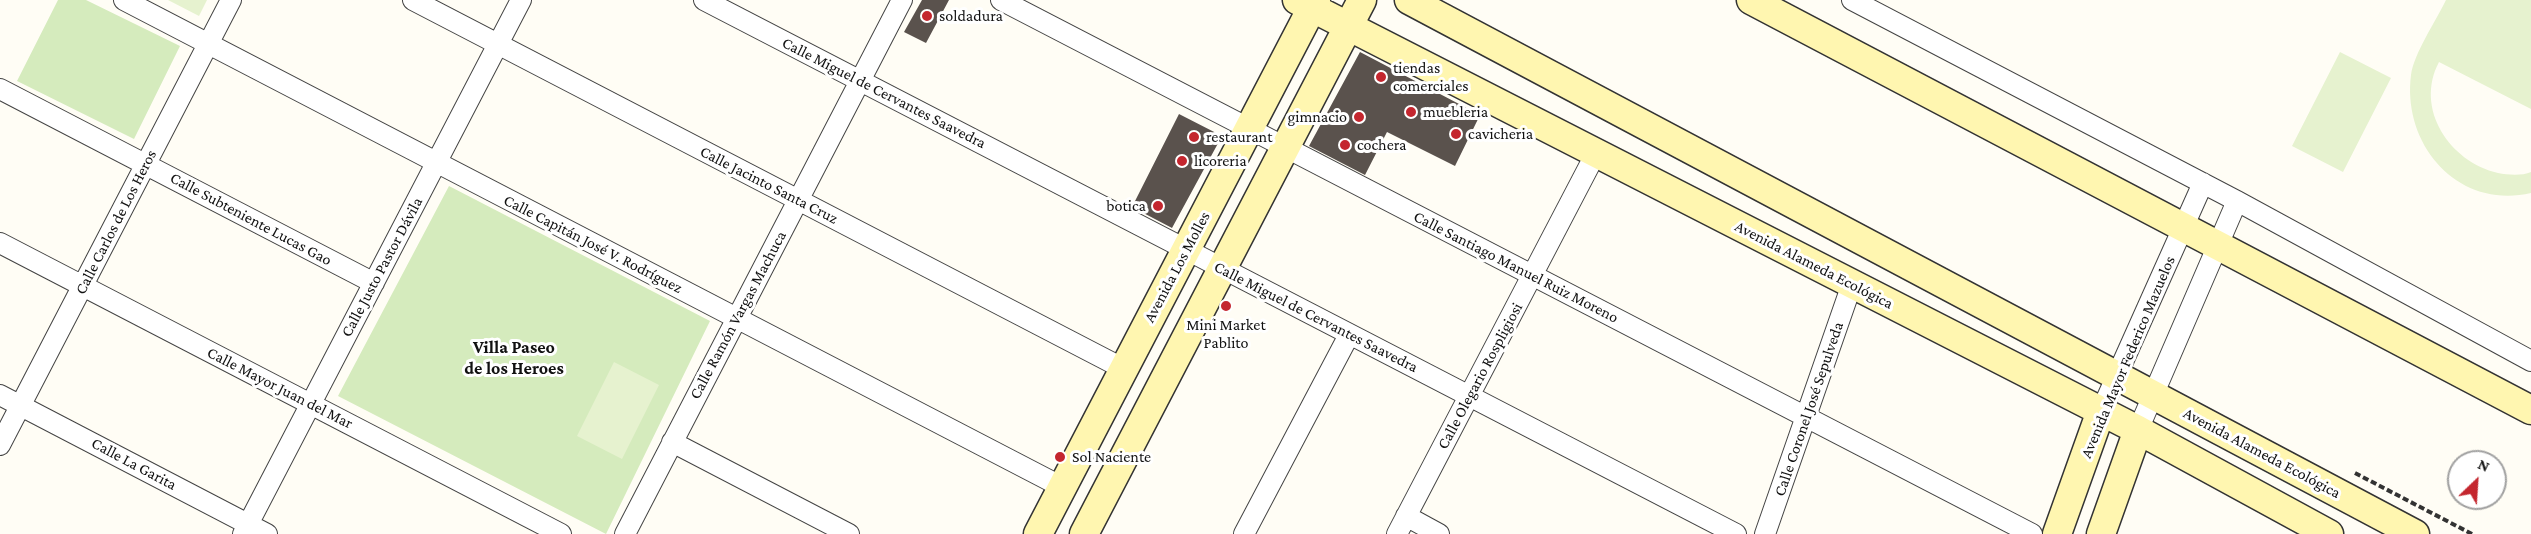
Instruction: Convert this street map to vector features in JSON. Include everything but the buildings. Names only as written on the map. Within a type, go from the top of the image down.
[{"type":"street","name":"Calle Capitán José V. Rodríguez","points":[[124,0],[1062,488]]},
{"type":"street","name":"Calle Carlos de Los Heros","points":[[0,445],[231,0]]},
{"type":"street","name":"Calle Jacinto Santa Cruz","points":[[413,0],[1124,369]]},
{"type":"street","name":"Calle Justo Pastor Dávila","points":[[246,529],[521,0]]},
{"type":"street","name":"Calle Miguel de Cervantes Saavedra","points":[[704,0],[1736,534]]},
{"type":"street","name":"Calle Ramón Vargas Machuca","points":[[624,534],[902,0]]},
{"type":"street","name":"Calle Santiago Manuel Ruiz Moreno","points":[[1001,0],[2032,534]]},
{"type":"street","points":[[1084,534],[1362,0]]},
{"type":"street","name":"Avenida Alameda Ecológica","points":[[1409,0],[2415,534]]},
{"type":"street","points":[[1751,0],[2530,406]]},
{"type":"street","points":[[1852,0],[2237,201],[2531,360]]},
{"type":"street","name":"Avenida Los Molles","points":[[1038,534],[1249,129],[1309,3]]},
{"type":"street","name":"Avenida Alameda Ecológica","points":[[1309,3],[1348,27],[2138,430],[2329,534]]},
{"type":"street","name":"Calle Subteniente Lucas Gao","points":[[0,89],[374,283]]},
{"type":"street","name":"Calle Olegario Rospligiosi","points":[[1401,525],[1596,153]]},
{"type":"street","name":"Avenida Mayor Federico Mazuelos","points":[[2057,534],[2101,411],[2203,183]]},
{"type":"street","points":[[2101,534],[2138,430],[2237,201]]},
{"type":"street","name":"Calle Mayor Juan del Mar","points":[[0,243],[561,534]]},
{"type":"street","name":"Calle Coronel José Sepulveda","points":[[1765,534],[1852,284]]},
{"type":"street","points":[[1244,534],[1349,334]]},
{"type":"street","name":"Calle La Garita","points":[[0,395],[246,529],[267,534]]},
{"type":"street","points":[[672,442],[849,534]]},
{"type":"street","points":[[1401,525],[1440,534]]},
{"type":"green space","points":[[58,0],[86,0],[180,46],[134,139],[17,81]]},
{"type":"green space","points":[[168,0],[207,0],[199,16]]},
{"type":"green space","points":[[2446,0],[2531,0],[2531,109],[2439,62],[2432,80],[2431,98],[2434,115],[2441,131],[2465,158],[2498,173],[2515,175],[2531,172],[2531,193],[2505,196],[2480,192],[2459,182],[2440,167],[2426,148],[2416,125],[2411,101],[2411,75],[2421,47]]},
{"type":"green space","points":[[2340,52],[2391,78],[2343,172],[2292,146]]},
{"type":"green space","points":[[449,186],[710,321],[606,534],[338,396]]},
{"type":"green space","points":[[614,362],[659,385],[622,459],[577,436]]},
{"type":"place","name":"soldadura","points":[[927,16]]},
{"type":"place","name":"tiendas comerciales","points":[[1381,77]]},
{"type":"place","name":"muebleria","points":[[1411,112]]},
{"type":"place","name":"gimnacio","points":[[1359,117]]},
{"type":"place","name":"cavicheria","points":[[1456,134]]},
{"type":"place","name":"restaurant","points":[[1194,137]]},
{"type":"place","name":"cochera","points":[[1345,145]]},
{"type":"place","name":"licoreria","points":[[1182,161]]},
{"type":"place","name":"botica","points":[[1158,206]]},
{"type":"place","name":"Mini Market Pablito","points":[[1226,306]]},
{"type":"place","name":"Sol Naciente","points":[[1060,457]]},
{"type":"district","name":"Villa Paseo de los Heroes","points":[[514,357]]}]
